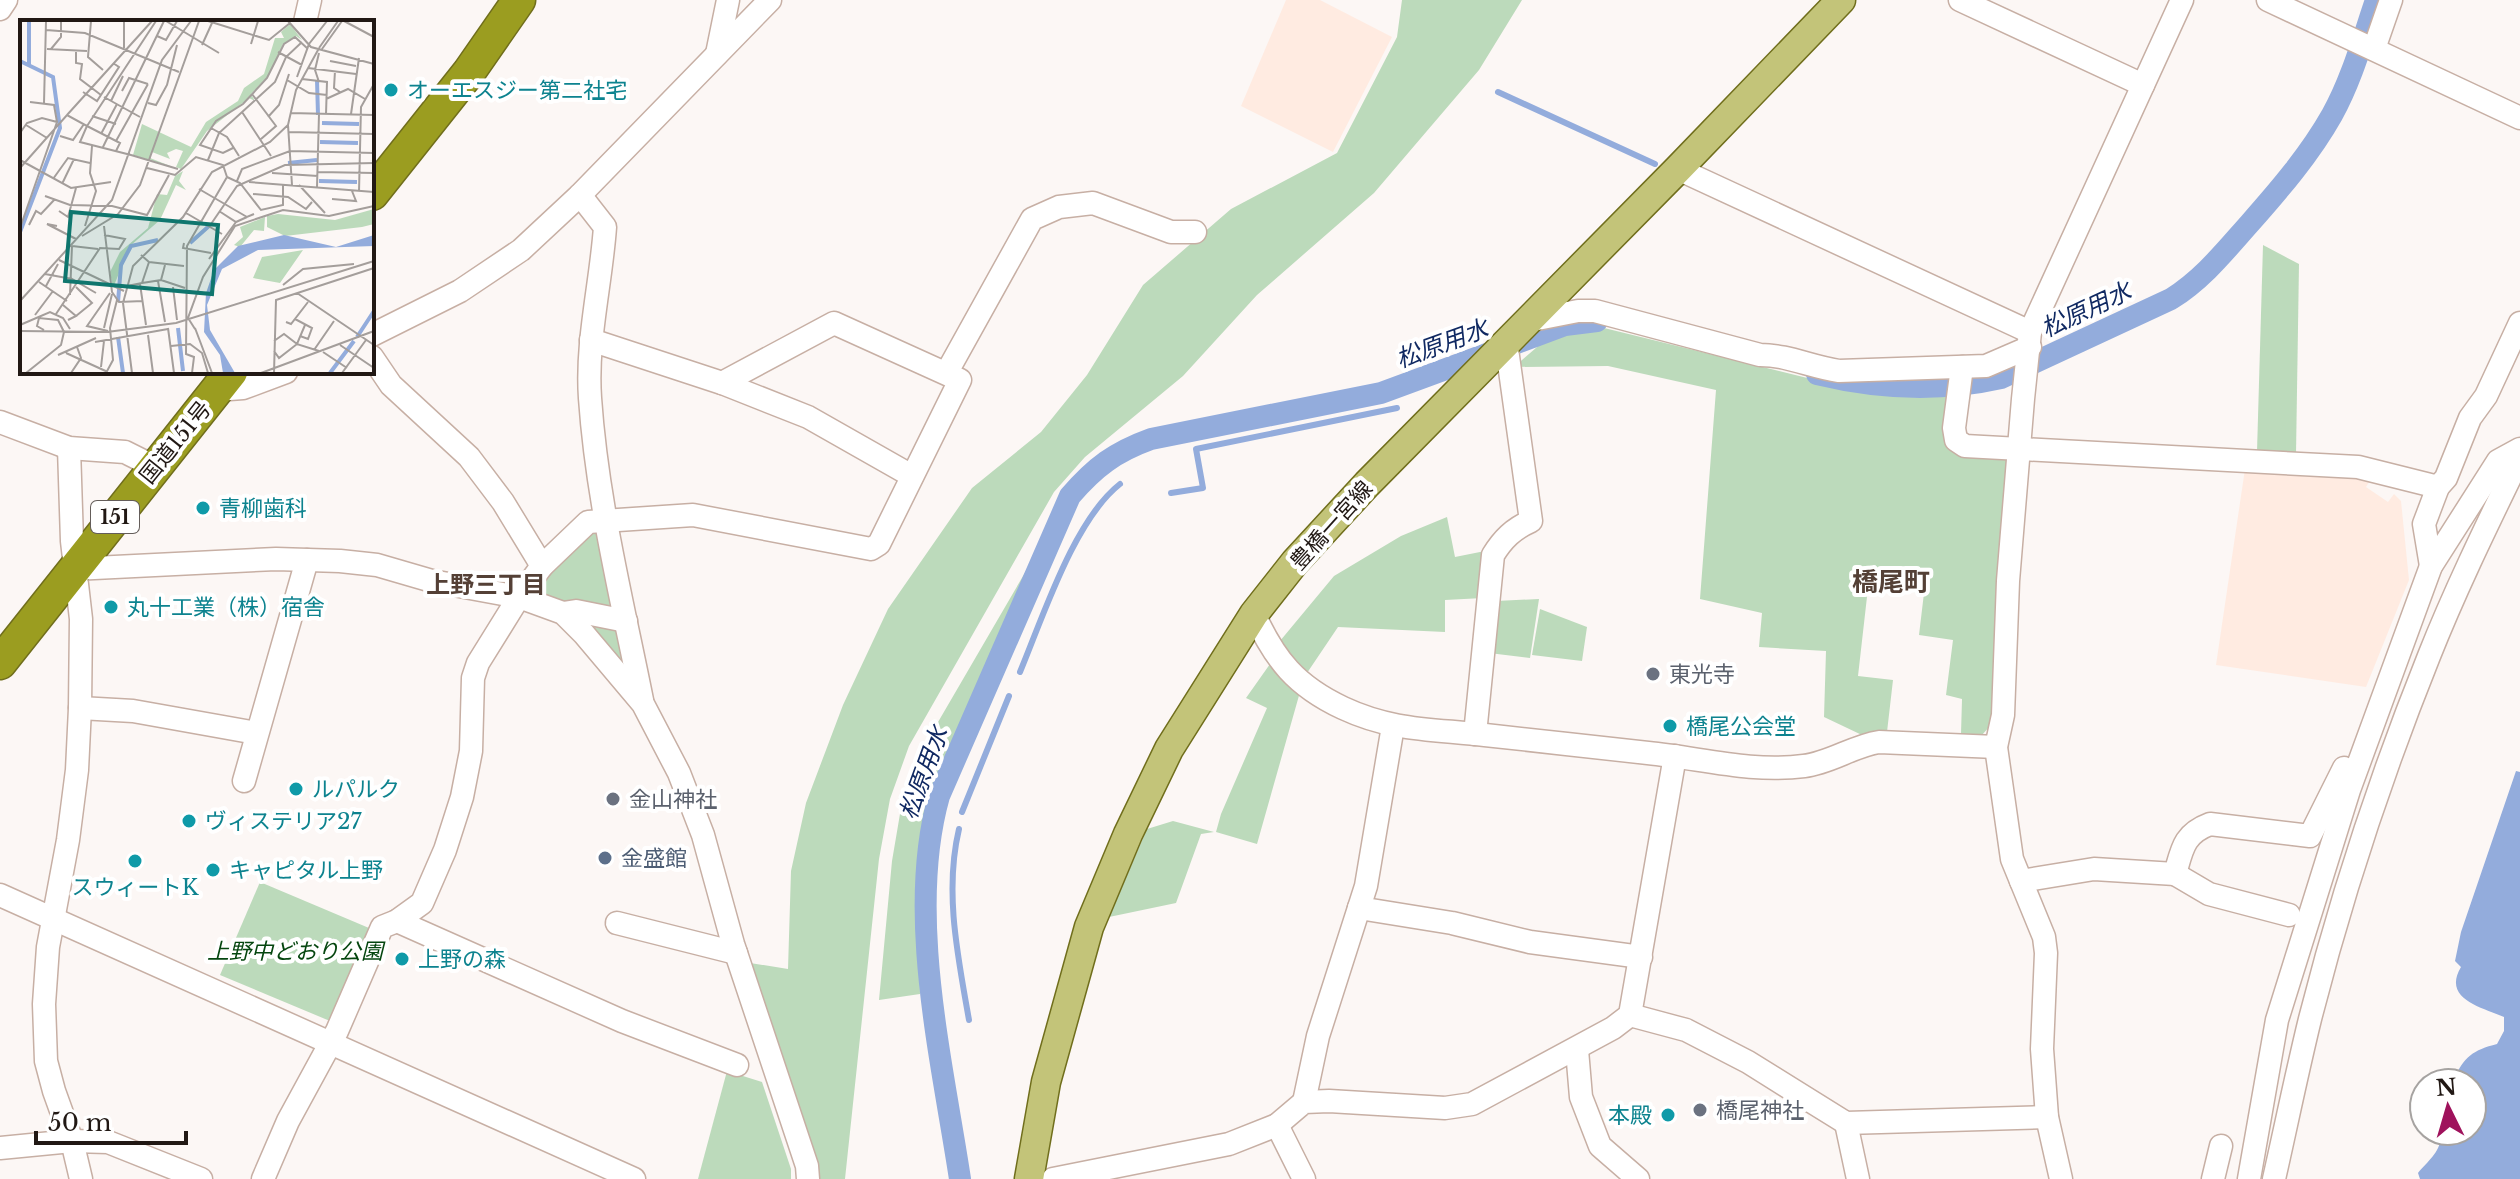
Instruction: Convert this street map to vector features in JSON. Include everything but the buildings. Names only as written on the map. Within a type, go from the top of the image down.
[{"type":"highway","points":[[374,191],[469,72],[519,0]]},
{"type":"highway","name":"国道151号","points":[[0,663],[15,626],[74,569],[223,378]]},
{"type":"main road","name":"豊橋一宮線","points":[[1029,1179],[1046,1082],[1089,927],[1128,834],[1169,749],[1254,614],[1295,562],[1367,484],[1841,0]]},
{"type":"street","points":[[0,9],[6,0]]},
{"type":"street","points":[[305,20],[310,0]]},
{"type":"street","points":[[717,55],[728,0]]},
{"type":"street","points":[[374,334],[460,291],[521,250],[580,195],[770,0]]},
{"type":"street","points":[[1960,0],[2143,85]]},
{"type":"street","points":[[2061,1179],[2047,1117],[2042,1049],[2044,937],[2012,859],[1996,747],[2003,715],[2008,581],[2030,339],[2182,0]]},
{"type":"street","points":[[2268,0],[2520,118]]},
{"type":"street","points":[[2374,49],[2391,0]]},
{"type":"street","points":[[1678,169],[2030,339]]},
{"type":"street","points":[[580,195],[605,227],[591,340],[590,397],[606,520],[643,704]]},
{"type":"street","points":[[947,372],[1032,219],[1059,207],[1093,203],[1171,232],[1195,232]]},
{"type":"street","points":[[1527,321],[1578,311],[1595,311],[1760,355],[1778,355],[1820,369],[1839,371],[1986,366],[2030,339]]},
{"type":"street","points":[[263,1179],[288,1121],[346,1012],[382,927],[397,921],[422,903],[445,850],[462,797],[471,751],[473,678],[478,663],[542,566],[588,522],[693,515],[871,549],[879,544],[960,380],[834,323],[722,383]]},
{"type":"street","points":[[2431,566],[2424,524],[2470,418],[2486,396],[2520,323]]},
{"type":"street","points":[[591,340],[722,383],[808,417],[912,476]]},
{"type":"street","points":[[1475,734],[1493,555],[1517,527],[1531,521],[1506,342]]},
{"type":"street","points":[[374,360],[391,385],[469,457],[503,502],[542,566]]},
{"type":"street","points":[[1962,367],[1954,428],[1956,440],[1965,446],[2358,467],[2438,487]]},
{"type":"street","points":[[223,378],[243,388],[281,374]]},
{"type":"street","points":[[0,422],[69,448],[125,452],[155,467]]},
{"type":"street","points":[[69,448],[74,569],[81,619],[80,708],[77,770],[48,947],[44,1004],[46,1061],[81,1179]]},
{"type":"street","points":[[2249,1179],[2277,1020],[2322,872],[2431,566],[2498,461],[2520,449]]},
{"type":"street","points":[[2274,1179],[2311,1019],[2378,797],[2429,657],[2467,566],[2520,457]]},
{"type":"street","points":[[74,569],[276,559],[377,565],[432,581],[519,597],[563,613],[643,704],[679,773],[698,823],[736,953],[807,1166],[808,1179]]},
{"type":"street","points":[[244,781],[307,560]]},
{"type":"street","points":[[563,613],[576,611],[626,621]]},
{"type":"street","points":[[1254,614],[1267,643],[1287,670],[1304,685],[1341,707],[1393,726],[1675,756],[1756,769],[1808,766],[1864,744],[1879,742],[1996,747]]},
{"type":"street","points":[[80,708],[133,711],[256,733]]},
{"type":"street","points":[[2175,874],[2188,838],[2196,829],[2210,824],[2310,836],[2350,756],[2373,724]]},
{"type":"street","points":[[1053,1179],[1229,1144],[1277,1125],[1304,1102],[1318,1036],[1366,886],[1393,726]]},
{"type":"street","points":[[1304,1102],[1445,1108],[1472,1104],[1577,1050],[1630,1015],[1675,756]]},
{"type":"street","points":[[2021,881],[2094,869],[2175,874],[2209,894],[2289,915]]},
{"type":"street","points":[[0,895],[634,1179]]},
{"type":"street","points":[[1359,908],[1452,923],[1530,942],[1641,957]]},
{"type":"street","points":[[397,921],[622,1021],[737,1065]]},
{"type":"street","points":[[617,923],[736,953]]},
{"type":"street","points":[[1630,1015],[1686,1030],[1748,1062],[1846,1123],[2047,1117]]},
{"type":"street","points":[[1577,1050],[1581,1097],[1600,1146],[1638,1179]]},
{"type":"street","points":[[1846,1123],[1858,1179]]},
{"type":"street","points":[[1277,1125],[1304,1179]]},
{"type":"street","points":[[0,1148],[100,1141],[122,1146],[201,1179]]},
{"type":"street","points":[[2213,1179],[2221,1146]]},
{"type":"shaded area","points":[[1286,0],[1320,0],[1392,37],[1333,152],[1241,106]]},
{"type":"shaded area","points":[[2245,469],[2371,479],[2366,487],[2388,502],[2394,494],[2401,501],[2409,580],[2366,687],[2216,665]]},
{"type":"green space","points":[[1402,0],[1522,0],[1479,70],[1374,193],[1257,295],[1183,376],[1085,457],[1054,492],[909,746],[890,799],[879,859],[845,1179],[818,1179],[744,962],[788,969],[791,871],[806,803],[843,705],[888,609],[972,488],[1041,432],[1087,375],[1143,285],[1231,209],[1337,153],[1397,37]]},
{"type":"green space","points":[[2263,245],[2299,264],[2296,454],[2257,452]]},
{"type":"green space","points":[[1581,326],[1596,326],[1860,391],[1927,395],[1956,391],[1951,427],[2009,454],[1991,725],[1981,736],[1961,734],[1962,699],[1946,695],[1953,640],[1919,635],[1924,593],[1868,588],[1858,676],[1893,680],[1887,732],[1864,736],[1824,717],[1826,651],[1759,647],[1762,613],[1700,599],[1716,390],[1608,366],[1514,367],[1551,335]]},
{"type":"green space","points":[[1447,517],[1455,557],[1490,550],[1483,598],[1445,600],[1445,632],[1338,627],[1307,673],[1293,663],[1280,641],[1334,576],[1401,536]]},
{"type":"green space","points":[[588,532],[599,532],[626,668],[535,597],[535,587]]},
{"type":"green space","points":[[1044,540],[931,796],[917,866],[920,994],[879,1000],[892,861],[901,808],[920,753]]},
{"type":"green space","points":[[1539,599],[1530,658],[1489,653],[1496,601]]},
{"type":"green space","points":[[1540,609],[1587,627],[1582,661],[1532,655]]},
{"type":"green space","points":[[1270,664],[1288,685],[1300,692],[1257,844],[1216,832],[1267,708],[1246,698]]},
{"type":"green space","points":[[1173,821],[1214,832],[1201,834],[1176,903],[1109,917],[1147,829]]},
{"type":"green space","name":"上野中どおり公園","points":[[260,882],[369,928],[330,1021],[220,975]]},
{"type":"green space","points":[[727,1071],[762,1082],[791,1169],[791,1179],[698,1179]]},
{"type":"water","points":[[2516,771],[2520,772],[2520,1179],[2420,1179],[2418,1173],[2438,1147],[2488,1147],[2488,1067],[2461,1067],[2470,1056],[2497,1044],[2504,1031],[2504,1017],[2467,1000],[2456,987],[2461,967],[2455,961],[2461,932]]},
{"type":"waterway","name":"松原用水","points":[[1817,374],[1863,383],[1909,387],[1955,385],[2001,378],[2171,299],[2193,283],[2222,254],[2314,144],[2345,87],[2376,0]]},
{"type":"waterway","points":[[1498,92],[1655,164]]},
{"type":"waterway","name":"松原用水","points":[[960,1179],[930,987],[926,937],[930,841],[939,796],[1070,496],[1106,462],[1151,439],[1381,393],[1565,325],[1597,321]]},
{"type":"waterway","points":[[1171,493],[1203,488],[1196,449],[1397,408]]},
{"type":"waterway","points":[[1020,672],[1074,545],[1103,500],[1120,484]]},
{"type":"waterway","points":[[962,812],[1009,696]]},
{"type":"waterway","points":[[959,829],[953,877],[954,924],[969,1020]]},
{"type":"place","name":"オーエスジー第二社宅","points":[[391,90]]},
{"type":"place","name":"青柳歯科","points":[[203,508]]},
{"type":"place","name":"丸十工業（株）宿舎","points":[[111,607]]},
{"type":"place","name":"東光寺","points":[[1653,674]]},
{"type":"place","name":"橋尾公会堂","points":[[1670,726]]},
{"type":"place","name":"ルパルク","points":[[296,789]]},
{"type":"place","name":"金山神社","points":[[613,799]]},
{"type":"place","name":"ヴィステリア27","points":[[189,821]]},
{"type":"place","name":"金盛館","points":[[605,858]]},
{"type":"place","name":"スウィートK","points":[[135,861]]},
{"type":"place","name":"キャピタル上野","points":[[213,870]]},
{"type":"place","name":"上野の森","points":[[402,959]]},
{"type":"place","name":"橋尾神社","points":[[1700,1110]]},
{"type":"place","name":"本殿","points":[[1668,1115]]},
{"type":"district","name":"橋尾町","points":[[1891,582]]},
{"type":"district","name":"上野三丁目","points":[[486,585]]}]
